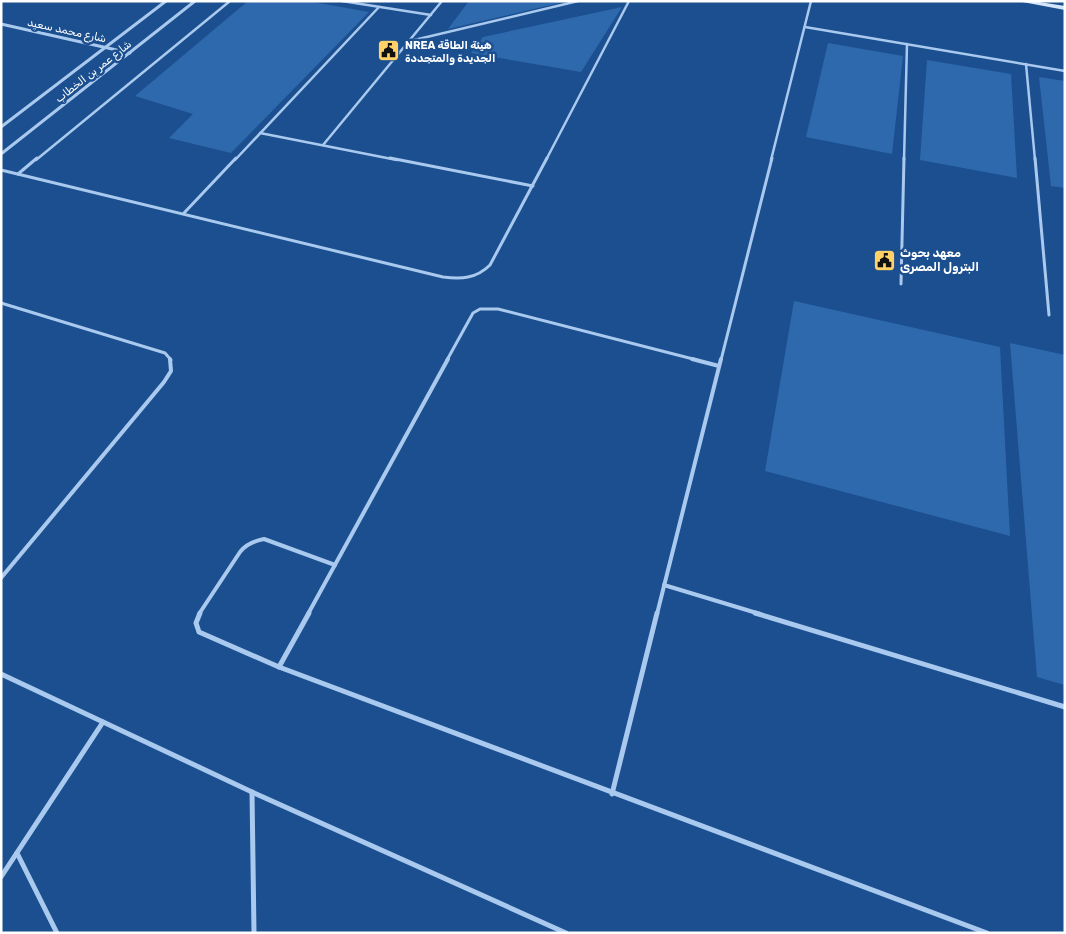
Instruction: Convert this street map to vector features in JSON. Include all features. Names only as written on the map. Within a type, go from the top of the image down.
[{"type":"main road","points":[[1020,1],[1065,8]]},
{"type":"street","name":"شارع عمر بن الخطاب","points":[[1,127],[166,1]]},
{"type":"street","name":"شارع عمر بن الخطاب","points":[[1,154],[195,1]]},
{"type":"street","name":"شارع محمد سعيد","points":[[1,24],[130,52]]},
{"type":"lane","points":[[18,174],[230,1]]},
{"type":"lane","points":[[342,1],[430,16]]},
{"type":"lane","points":[[323,145],[442,1]]},
{"type":"lane","points":[[410,41],[578,1]]},
{"type":"lane","points":[[1,170],[459,279],[475,276],[488,269],[629,1]]},
{"type":"lane","points":[[612,794],[811,1]]},
{"type":"lane","points":[[184,214],[380,7]]},
{"type":"lane","points":[[804,27],[1065,71]]},
{"type":"lane","points":[[901,284],[907,44]]},
{"type":"lane","points":[[1026,64],[1050,315]]},
{"type":"lane","points":[[260,132],[533,186]]},
{"type":"lane","points":[[1,578],[164,382],[173,366],[170,358],[164,352],[2,304]]},
{"type":"lane","points":[[279,667],[472,313],[480,309],[498,309],[719,366]]},
{"type":"lane","points":[[335,565],[264,539],[253,541],[243,547],[199,614],[196,620],[196,627],[199,632],[279,667],[612,794],[987,933]]},
{"type":"lane","points":[[664,585],[1065,707]]},
{"type":"lane","points":[[1,674],[252,792],[566,933]]},
{"type":"lane","points":[[1,876],[103,722]]},
{"type":"lane","points":[[252,792],[254,933]]},
{"type":"lane","points":[[17,852],[56,933]]},
{"type":"shaded area","points":[[248,1],[308,1],[369,12],[231,153],[169,138],[193,114],[135,96]]},
{"type":"shaded area","points":[[469,1],[568,1],[448,29]]},
{"type":"shaded area","points":[[622,7],[581,72],[471,53],[483,37]]},
{"type":"shaded area","points":[[828,43],[903,56],[892,154],[806,137]]},
{"type":"shaded area","points":[[927,60],[1011,74],[1017,178],[920,160]]},
{"type":"shaded area","points":[[1039,77],[1065,81],[1065,188],[1051,186]]},
{"type":"shaded area","points":[[794,301],[1000,347],[1010,536],[765,471]]},
{"type":"shaded area","points":[[1010,343],[1065,355],[1065,685],[1037,677]]},
{"type":"place","name":"NREA هيئة الطاقة الجديدة والمتجددة","points":[[389,51]]},
{"type":"place","name":"معهد بحوث البترول المصرى","points":[[884,260]]}]
